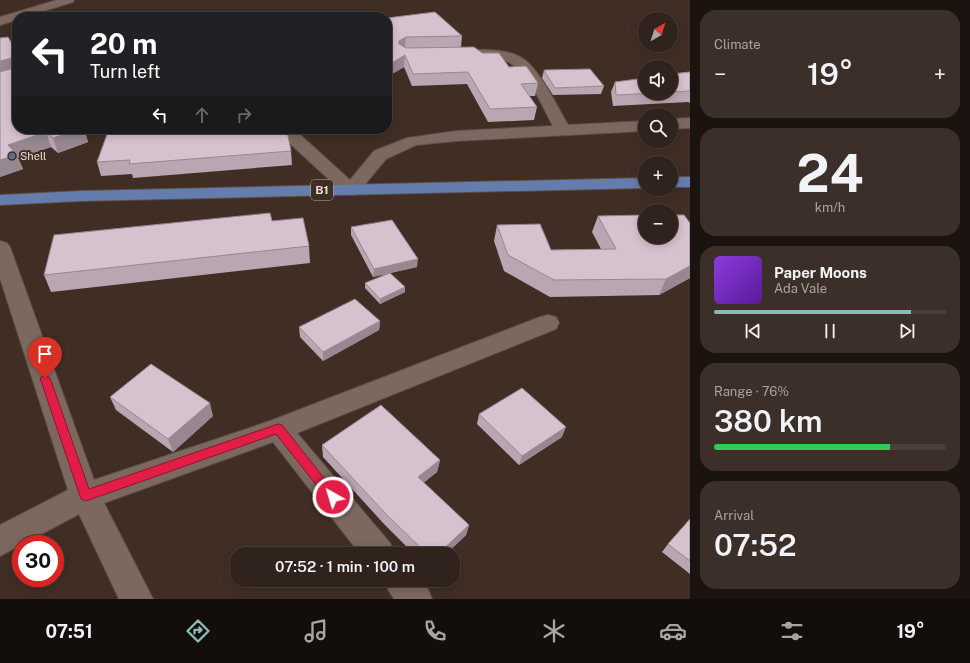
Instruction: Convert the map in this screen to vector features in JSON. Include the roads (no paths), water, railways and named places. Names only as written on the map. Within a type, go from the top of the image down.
[{"type":"main road","points":[[678,182],[690,182]]},
{"type":"main road","name":"B1","points":[[0,200],[638,183]]},
{"type":"street","points":[[30,12],[69,0]]},
{"type":"street","points":[[0,21],[12,17]]},
{"type":"street","points":[[458,54],[499,56],[519,63],[528,72],[564,130]]},
{"type":"street","points":[[678,124],[690,123]]},
{"type":"street","points":[[290,134],[351,190],[380,155],[413,141],[456,136],[638,126]]},
{"type":"street","points":[[0,247],[86,496],[136,599]]},
{"type":"street","points":[[0,540],[86,496],[278,428],[548,323]]},
{"type":"street","points":[[278,428],[373,547]]},
{"type":"street","points":[[406,587],[415,599]]},
{"type":"place","name":"Shell","points":[[12,156]]}]
